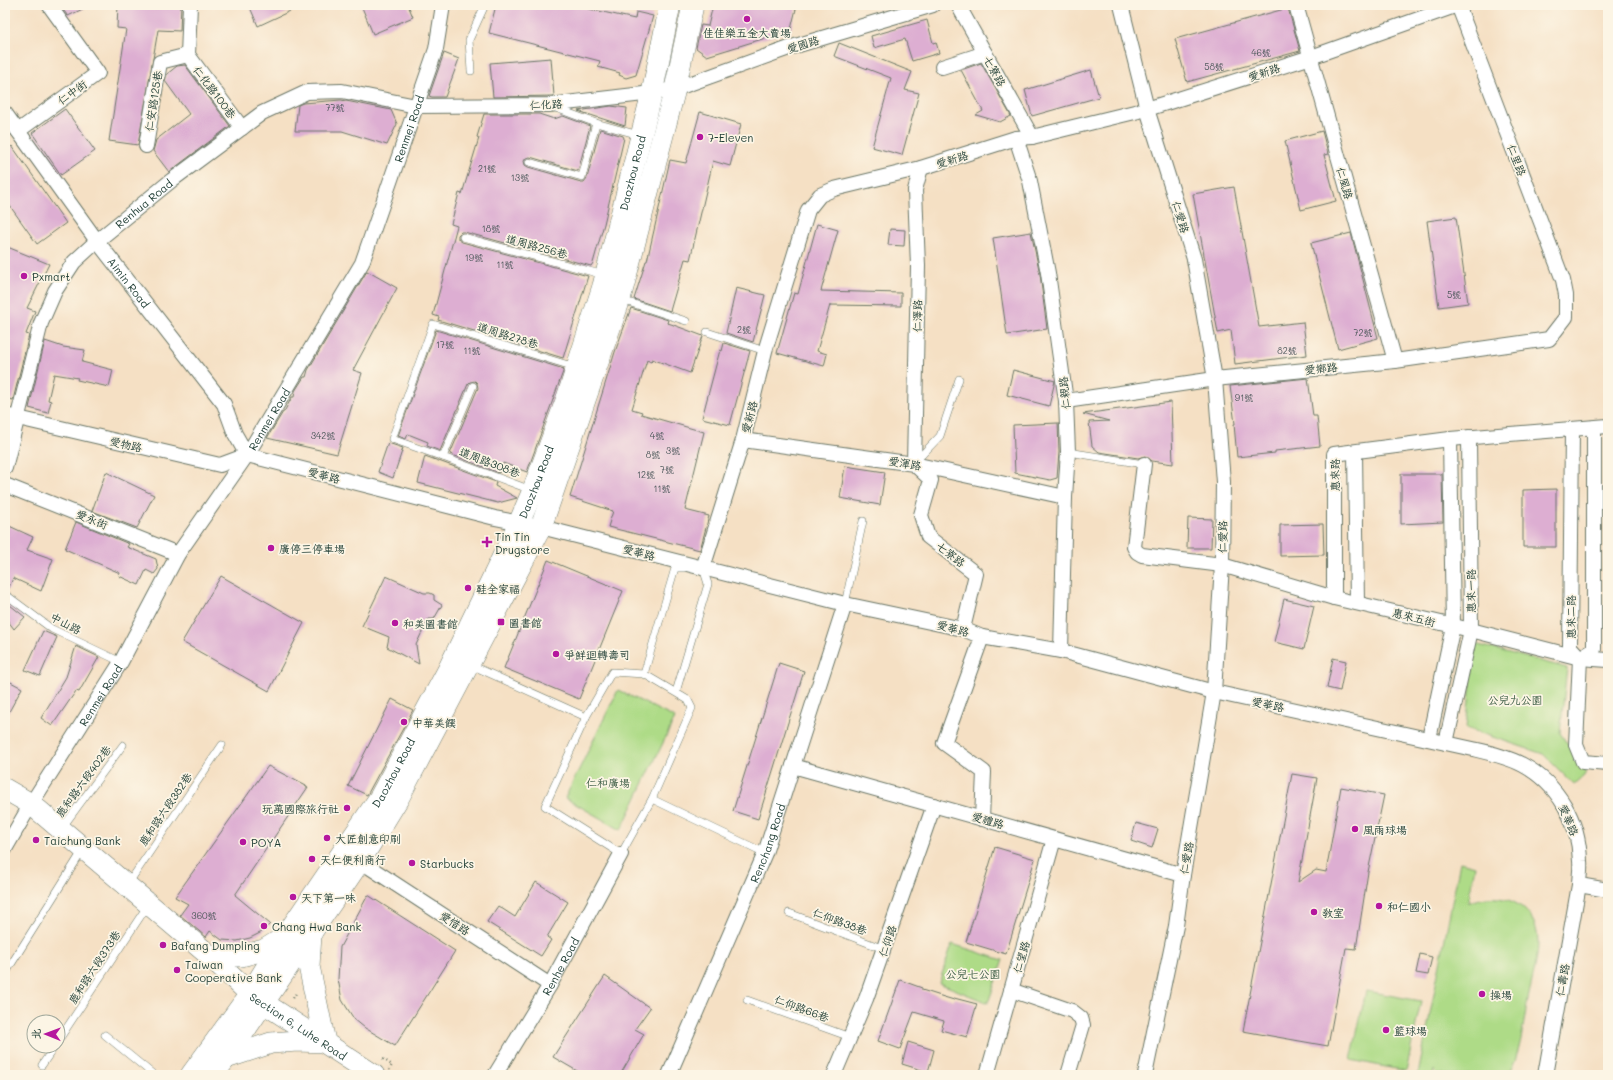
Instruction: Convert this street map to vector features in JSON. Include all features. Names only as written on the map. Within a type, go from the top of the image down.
[{"type":"main road","name":"Daozhou Road","points":[[213,1075],[226,1058],[285,937],[380,797],[448,672],[519,523],[533,490],[577,367],[605,276],[652,93],[670,5]]},
{"type":"main road","name":"Daozhou Road","points":[[191,1075],[310,935],[360,861],[398,799],[470,665],[541,527],[620,299],[675,89],[692,5]]},
{"type":"main road","name":"Section 6, Luhe Road","points":[[5,789],[31,804],[210,956],[256,998],[374,1075]]},
{"type":"main road","points":[[226,1058],[272,1043],[298,1041],[325,1042],[309,966],[310,935]]},
{"type":"main road","points":[[210,956],[241,956],[264,950],[285,937]]},
{"type":"street","name":"仁中街","points":[[18,131],[98,73],[49,5]]},
{"type":"street","points":[[188,55],[190,5]]},
{"type":"street","name":"Renmei Road","points":[[5,849],[31,804],[121,662],[178,554],[247,455],[362,262],[436,49],[443,5]]},
{"type":"street","name":"愛國路","points":[[675,89],[792,47],[933,5]]},
{"type":"street","name":"七寮路","points":[[958,5],[1032,137]]},
{"type":"street","name":"仁愛路","points":[[1121,5],[1147,109],[1194,259],[1215,379],[1223,482],[1222,565],[1214,692],[1183,875],[1176,926],[1146,1075]]},
{"type":"street","name":"仁風路","points":[[1296,5],[1395,361]]},
{"type":"street","name":"愛新路","points":[[703,568],[743,440],[765,351],[808,210],[820,195],[834,189],[921,168],[1016,138],[1032,137],[1147,109],[1311,57],[1458,5]]},
{"type":"street","name":"仁里路","points":[[1458,5],[1563,280],[1566,295],[1566,317]]},
{"type":"street","points":[[942,67],[985,53]]},
{"type":"street","name":"仁化路100巷","points":[[188,55],[242,128]]},
{"type":"street","name":"仁安路125巷","points":[[146,146],[160,62],[188,55]]},
{"type":"street","name":"仁化路","points":[[416,106],[549,106],[675,89]]},
{"type":"street","name":"Renhua Road","points":[[5,468],[11,417],[41,323],[55,291],[74,262],[97,241],[172,180],[262,113],[307,92],[342,91],[416,106]]},
{"type":"street","name":"Aimin Road","points":[[5,114],[97,241],[224,404],[235,434],[247,455]]},
{"type":"street","name":"仁親路","points":[[1016,138],[1030,181],[1046,265],[1066,401],[1068,452],[1065,497],[1061,651]]},
{"type":"street","name":"仁澤路","points":[[914,464],[918,266],[915,190],[921,168]]},
{"type":"street","name":"愛鄉路","points":[[1066,401],[1215,379],[1395,361],[1549,339],[1566,317]]},
{"type":"street","name":"愛物路","points":[[11,417],[220,465],[247,455]]},
{"type":"street","points":[[1355,452],[1469,437],[1608,426]]},
{"type":"street","points":[[1594,428],[1594,649],[1580,658],[1576,745],[1583,762],[1608,764]]},
{"type":"street","name":"惠來二路","points":[[1572,429],[1570,647],[1580,658]]},
{"type":"street","name":"惠來一路","points":[[1446,743],[1470,630],[1469,437]]},
{"type":"street","name":"惠來一路","points":[[1430,739],[1453,626],[1450,439]]},
{"type":"street","name":"愛渾路","points":[[743,440],[914,464],[1065,497]]},
{"type":"street","name":"惠來路","points":[[1334,598],[1334,454],[1355,452],[1357,603]]},
{"type":"street","name":"愛華路","points":[[247,455],[519,523],[541,527],[845,604],[963,629],[982,637],[1061,651],[1214,692],[1430,739],[1507,758],[1536,773],[1549,785],[1566,809],[1574,825],[1578,840],[1581,862],[1579,885]]},
{"type":"street","name":"七寮路","points":[[914,464],[931,480],[922,515],[928,537],[976,574],[963,629]]},
{"type":"street","name":"惠來五街","points":[[1144,464],[1134,547],[1137,552],[1142,555],[1222,565],[1334,598],[1580,658],[1608,660]]},
{"type":"street","name":"愛永街","points":[[5,485],[178,554]]},
{"type":"street","name":"Renchang Road","points":[[669,1075],[765,853],[845,604]]},
{"type":"street","points":[[982,637],[944,743],[984,772],[982,819]]},
{"type":"street","name":"愛禮路","points":[[792,766],[1183,875]]},
{"type":"street","name":"仁仰路","points":[[834,1075],[866,999],[934,805]]},
{"type":"street","name":"仁望路","points":[[987,1075],[1054,839]]},
{"type":"street","name":"Renhe Road","points":[[495,1075],[550,985],[621,854]]},
{"type":"street","name":"愛惜路","points":[[360,861],[550,985]]},
{"type":"street","points":[[1579,885],[1608,890]]},
{"type":"street","name":"仁壽路","points":[[1545,1075],[1579,885]]},
{"type":"street","points":[[1011,990],[1072,1011],[1081,1018],[1083,1025],[1068,1075]]},
{"type":"lane","points":[[471,71],[469,40],[486,5]]},
{"type":"lane","points":[[549,106],[596,123],[641,135]]},
{"type":"lane","points":[[529,162],[582,177],[596,123]]},
{"type":"lane","name":"道周路256巷","points":[[463,237],[605,276]]},
{"type":"lane","points":[[620,299],[686,320]]},
{"type":"lane","name":"道周路278巷","points":[[443,456],[392,439],[433,324],[577,367]]},
{"type":"lane","points":[[707,332],[765,351]]},
{"type":"lane","points":[[914,464],[940,436],[959,379]]},
{"type":"lane","name":"道周路308巷","points":[[473,386],[443,456],[533,490]]},
{"type":"lane","points":[[1068,452],[1144,464]]},
{"type":"lane","points":[[845,604],[863,521]]},
{"type":"lane","points":[[644,674],[675,568],[703,568],[708,584],[676,692]]},
{"type":"lane","name":"中山路","points":[[5,594],[52,629],[121,662]]},
{"type":"lane","points":[[470,665],[586,717]]},
{"type":"lane","points":[[612,672],[644,674],[688,700],[692,708],[652,799],[621,854],[545,806],[586,717],[612,672]]},
{"type":"lane","name":"鹿和路六段402巷","points":[[61,830],[123,745]]},
{"type":"lane","name":"鹿和路六段382巷","points":[[127,885],[222,745]]},
{"type":"lane","points":[[652,799],[765,853]]},
{"type":"lane","points":[[5,974],[83,849]]},
{"type":"lane","name":"鹿和路六段373巷","points":[[66,1029],[148,904]]},
{"type":"lane","name":"仁仰路38巷","points":[[789,913],[884,948]]},
{"type":"lane","name":"仁仰路66巷","points":[[747,1000],[850,1037]]},
{"type":"lane","points":[[105,1035],[154,1075]]},
{"type":"lane","points":[[42,1065],[50,1054]]},
{"type":"green space","name":"公兒九公園","points":[[1475,644],[1567,668],[1560,733],[1587,773],[1574,785],[1543,754],[1466,728]]},
{"type":"green space","name":"仁和廣場","points":[[618,690],[675,718],[621,830],[565,798]]},
{"type":"green space","points":[[1460,862],[1475,866],[1468,903],[1480,899],[1492,898],[1504,899],[1515,903],[1524,909],[1531,917],[1536,929],[1538,942],[1534,974],[1518,1051],[1512,1068],[1507,1075],[1437,1075],[1434,1070],[1433,1075],[1418,1075]]},
{"type":"green space","name":"公兒七公園","points":[[952,944],[1003,960],[988,1003],[939,983]]},
{"type":"green space","name":"籃球場","points":[[1366,991],[1421,1001],[1406,1071],[1351,1060]]},
{"type":"building","points":[[59,5],[91,5],[68,16]]},
{"type":"building","points":[[118,5],[181,5],[180,31],[158,30],[138,145],[109,141],[126,29],[117,28]]},
{"type":"building","points":[[249,5],[303,5],[258,26]]},
{"type":"building","points":[[361,5],[408,5],[413,17],[373,34]]},
{"type":"building","points":[[496,5],[571,5],[635,19],[636,12],[653,16],[636,75],[626,78],[619,75],[620,73],[598,67],[600,61],[489,33]]},
{"type":"building","points":[[713,5],[797,5],[790,33],[785,32],[707,56],[696,48],[701,25],[708,26]]},
{"type":"building","points":[[1288,8],[1300,51],[1187,82],[1175,39]]},
{"type":"building","points":[[927,20],[933,43],[936,42],[939,53],[912,61],[905,39],[874,48],[871,36]]},
{"type":"building","points":[[839,43],[912,72],[905,90],[919,93],[902,155],[872,147],[891,78],[834,56]]},
{"type":"building","points":[[444,53],[459,59],[445,97],[432,97],[429,96]]},
{"type":"building","points":[[551,58],[554,96],[493,97],[490,63]]},
{"type":"building","points":[[981,63],[1011,116],[1000,122],[976,115],[983,111],[961,70]]},
{"type":"building","points":[[185,65],[230,126],[169,172],[153,151],[156,140],[189,114],[165,81],[167,74],[177,66]]},
{"type":"building","points":[[1091,70],[1099,97],[1032,116],[1025,90]]},
{"type":"building","points":[[341,100],[391,110],[397,124],[387,145],[342,131],[295,131],[298,105],[303,103]]},
{"type":"building","points":[[611,106],[627,108],[625,126],[578,111]]},
{"type":"building","points":[[65,109],[95,151],[61,175],[32,133]]},
{"type":"building","points":[[700,112],[741,124],[730,166],[713,161],[690,260],[685,259],[670,311],[634,299],[647,261],[670,160],[686,163]]},
{"type":"building","points":[[484,114],[539,114],[554,119],[563,116],[590,126],[578,171],[530,157],[526,158],[524,161],[525,165],[528,167],[581,182],[584,182],[587,178],[600,129],[623,136],[624,138],[604,224],[591,266],[464,232],[461,232],[458,235],[458,239],[462,242],[588,276],[563,358],[438,320],[439,317],[433,315],[457,226],[451,224],[459,193],[462,194],[479,138],[477,137]]},
{"type":"building","points":[[1322,131],[1328,154],[1324,155],[1336,201],[1301,210],[1285,141]]},
{"type":"building","points":[[12,146],[66,223],[37,244],[5,199],[5,152]]},
{"type":"building","points":[[1234,187],[1259,327],[1303,322],[1307,355],[1235,364],[1231,330],[1218,333],[1193,194]]},
{"type":"building","points":[[1456,217],[1468,303],[1439,307],[1427,221]]},
{"type":"building","points":[[817,224],[838,230],[821,291],[901,293],[901,306],[830,305],[817,351],[827,354],[824,366],[777,353],[794,293],[798,294]]},
{"type":"building","points":[[890,229],[905,230],[904,246],[888,245]]},
{"type":"building","points":[[1031,232],[1040,274],[1047,329],[1007,335],[993,238]]},
{"type":"building","points":[[1351,233],[1378,338],[1338,349],[1311,243]]},
{"type":"building","points":[[5,246],[49,264],[27,308],[35,311],[26,334],[29,335],[13,400],[5,398]]},
{"type":"building","points":[[367,271],[397,288],[353,370],[362,373],[337,454],[267,438],[292,397],[294,397],[295,391],[304,377],[306,377],[308,370]]},
{"type":"building","points":[[736,288],[765,295],[753,342],[726,333]]},
{"type":"building","points":[[631,308],[668,320],[667,323],[703,336],[690,373],[652,359],[651,362],[647,360],[632,409],[642,412],[641,414],[704,432],[685,510],[709,516],[700,550],[608,527],[613,511],[570,497],[615,352]]},
{"type":"building","points":[[436,330],[564,369],[527,472],[503,463],[499,473],[450,454],[478,388],[475,381],[468,384],[440,451],[427,446],[428,442],[408,434],[406,439],[398,436]]},
{"type":"building","points":[[45,341],[63,347],[85,350],[82,362],[113,370],[109,387],[77,380],[78,378],[54,374],[48,400],[51,401],[48,413],[29,408]]},
{"type":"building","points":[[724,343],[750,351],[730,425],[702,418],[720,350],[722,351]]},
{"type":"building","points":[[1013,370],[1055,381],[1049,406],[1007,395]]},
{"type":"building","points":[[1308,378],[1313,416],[1317,416],[1320,446],[1237,457],[1235,424],[1230,386]]},
{"type":"building","points":[[1171,402],[1173,464],[1152,461],[1145,456],[1138,458],[1099,452],[1092,446],[1089,422],[1109,421],[1083,414]]},
{"type":"building","points":[[1058,423],[1059,452],[1057,478],[1050,480],[1015,473],[1013,425]]},
{"type":"building","points":[[388,443],[403,448],[393,478],[378,472]]},
{"type":"building","points":[[425,456],[496,482],[495,486],[517,498],[498,503],[418,483]]},
{"type":"building","points":[[845,466],[885,472],[880,505],[840,498]]},
{"type":"building","points":[[106,472],[154,495],[137,528],[92,511]]},
{"type":"building","points":[[1401,474],[1442,474],[1443,522],[1401,524]]},
{"type":"building","points":[[1556,489],[1556,547],[1523,547],[1523,490]]},
{"type":"building","points":[[1188,518],[1212,519],[1211,548],[1187,548]]},
{"type":"building","points":[[76,522],[129,544],[127,547],[156,559],[158,569],[154,574],[146,570],[139,585],[119,576],[120,573],[65,549]]},
{"type":"building","points":[[5,524],[33,537],[27,550],[53,559],[41,591],[13,578],[8,590],[5,589]]},
{"type":"building","points":[[1323,524],[1324,555],[1280,556],[1280,525]]},
{"type":"building","points":[[548,560],[623,591],[579,699],[504,668]]},
{"type":"building","points":[[221,576],[304,623],[269,691],[182,642]]},
{"type":"building","name":"和美圖書館","points":[[386,576],[424,593],[434,595],[434,600],[442,605],[434,619],[428,619],[416,645],[419,664],[387,647],[389,637],[362,626]]},
{"type":"building","points":[[1284,599],[1314,606],[1304,649],[1274,642]]},
{"type":"building","points":[[5,601],[25,617],[14,629],[5,617]]},
{"type":"building","points":[[43,631],[57,637],[40,676],[25,670]]},
{"type":"building","points":[[76,646],[99,657],[79,692],[76,691],[52,726],[41,718],[66,677]]},
{"type":"building","points":[[1333,658],[1346,661],[1340,691],[1327,688]]},
{"type":"building","points":[[779,663],[804,671],[758,819],[733,811]]},
{"type":"building","points":[[5,679],[22,688],[5,719]]},
{"type":"building","points":[[392,699],[413,710],[367,795],[348,786]]},
{"type":"building","name":"POYA","points":[[268,766],[308,787],[235,895],[270,924],[262,932],[250,938],[237,941],[222,940],[210,931],[206,937],[180,915],[188,904],[175,897]]},
{"type":"building","name":"教室","points":[[1292,774],[1317,778],[1298,882],[1316,870],[1326,872],[1341,787],[1384,795],[1368,872],[1356,949],[1346,948],[1328,1046],[1243,1031]]},
{"type":"building","points":[[1136,823],[1158,829],[1152,848],[1131,841]]},
{"type":"building","points":[[995,847],[1035,859],[1006,954],[966,942]]},
{"type":"building","points":[[536,882],[568,902],[547,937],[551,940],[541,956],[487,922],[498,906],[515,917]]},
{"type":"building","points":[[368,895],[455,951],[395,1046],[365,1028],[354,1019],[342,1000],[338,979],[340,947]]},
{"type":"building","points":[[1420,954],[1432,957],[1428,975],[1416,973]]},
{"type":"building","points":[[605,976],[650,1008],[635,1029],[644,1034],[620,1075],[584,1075],[553,1057]]},
{"type":"building","points":[[900,980],[922,988],[922,990],[944,997],[977,1004],[967,1037],[941,1030],[944,1021],[914,1012],[900,1049],[878,1041]]},
{"type":"building","points":[[908,1042],[934,1050],[928,1072],[902,1064]]},
{"type":"place","name":"佳佳樂五金大賣場","points":[[747,19]]},
{"type":"place","name":"7-Eleven","points":[[700,137]]},
{"type":"place","name":"Pxmart","points":[[24,276]]},
{"type":"place","name":"Tin Tin Drugstore","points":[[487,542]]},
{"type":"place","name":"廣停三停車場","points":[[271,548]]},
{"type":"place","name":"鞋全家福","points":[[468,588]]},
{"type":"place","name":"圖書館","points":[[501,622]]},
{"type":"place","name":"和美圖書館","points":[[395,623]]},
{"type":"place","name":"爭鮮迴轉壽司","points":[[556,654]]},
{"type":"place","name":"中華美饌","points":[[404,722]]},
{"type":"place","name":"玩萬國際旅行社","points":[[347,808]]},
{"type":"place","name":"風雨球場","points":[[1355,829]]},
{"type":"place","name":"大匠創意印刷","points":[[327,838]]},
{"type":"place","name":"Taichung Bank","points":[[36,840]]},
{"type":"place","name":"POYA","points":[[243,842]]},
{"type":"place","name":"天仁便利商行","points":[[312,859]]},
{"type":"place","name":"Starbucks","points":[[412,863]]},
{"type":"place","name":"天下第一味","points":[[293,897]]},
{"type":"place","name":"和仁國小","points":[[1379,906]]},
{"type":"place","name":"教室","points":[[1314,912]]},
{"type":"place","name":"Chang Hwa Bank","points":[[264,926]]},
{"type":"place","name":"Bafang Dumpling","points":[[163,945]]},
{"type":"place","name":"Taiwan Cooperative Bank","points":[[177,970]]},
{"type":"place","name":"操場","points":[[1482,994]]},
{"type":"place","name":"籃球場","points":[[1386,1030]]}]
